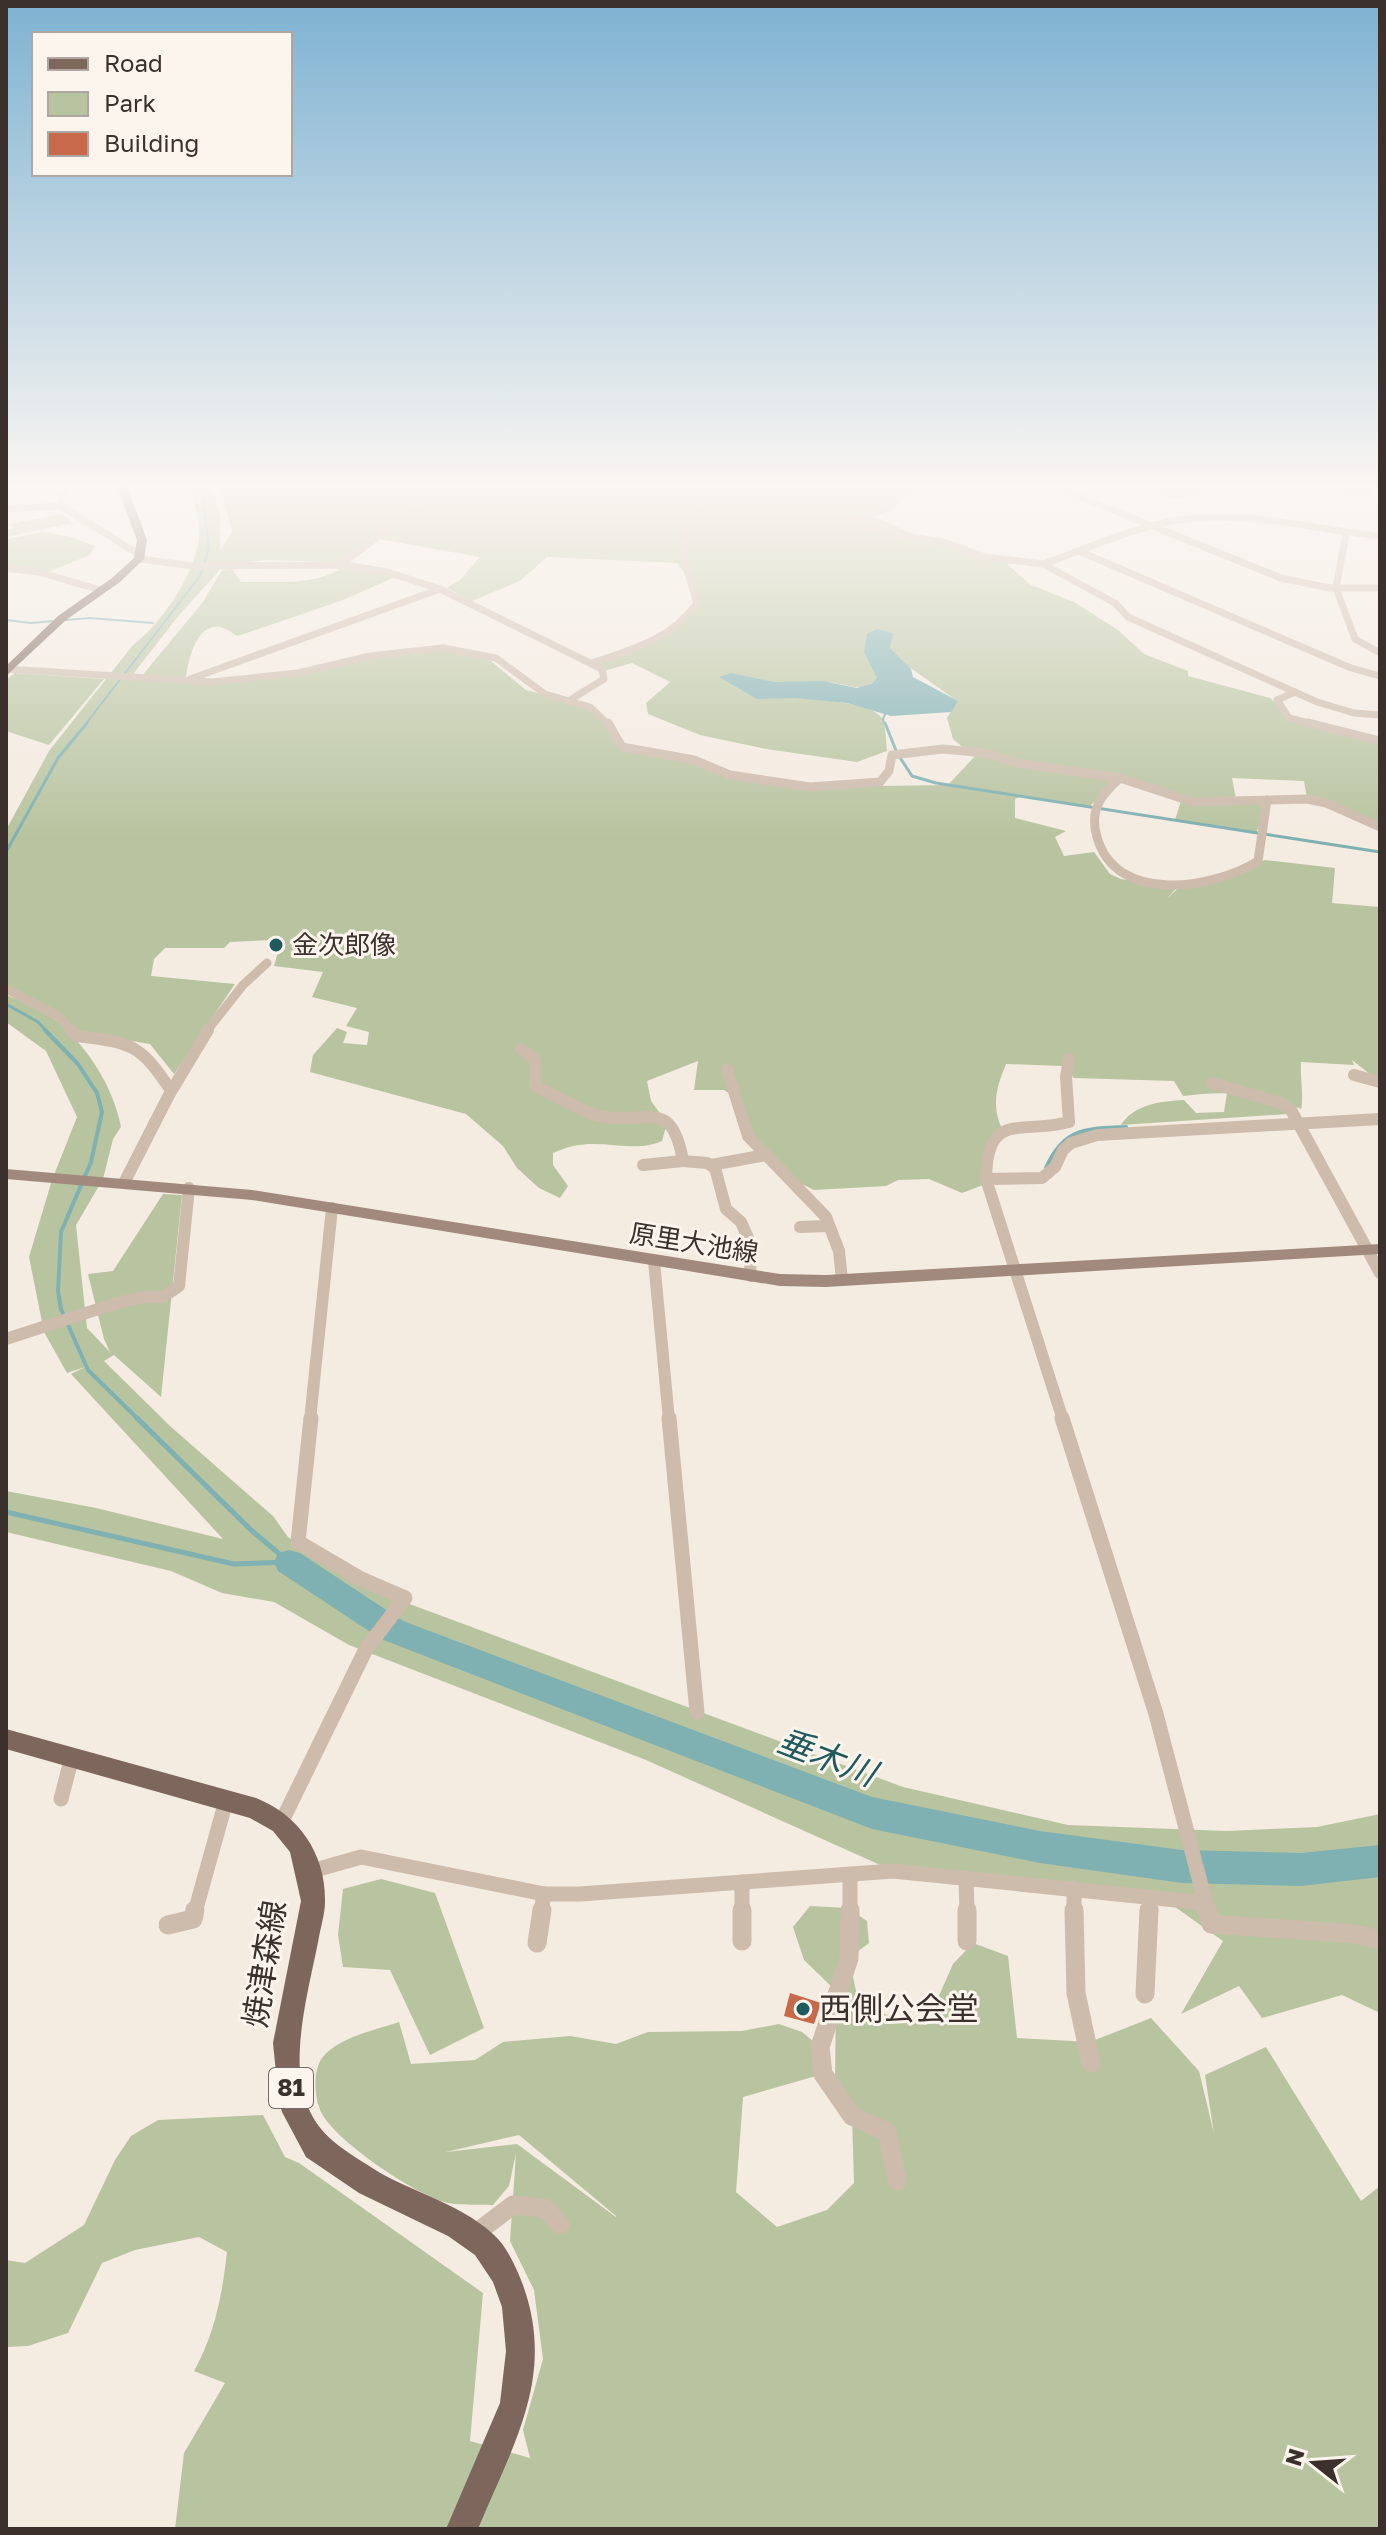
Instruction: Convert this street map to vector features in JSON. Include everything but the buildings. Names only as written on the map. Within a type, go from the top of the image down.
[{"type":"main road","points":[[7,670],[59,621],[86,600]]},
{"type":"main road","name":"原里大池線","points":[[6,1174],[189,1188],[751,1276],[842,1280],[1374,1249]]},
{"type":"main road","name":"焼津森線","points":[[6,1739],[256,1809],[281,1823],[301,1846],[313,1901],[286,2043],[292,2102],[316,2147],[369,2183],[458,2226],[485,2245],[504,2273],[517,2307],[521,2351],[515,2404],[462,2529]]},
{"type":"street","points":[[183,682],[409,600]]},
{"type":"street","points":[[463,600],[602,669],[604,679],[570,700]]},
{"type":"street","points":[[592,663],[663,633],[691,614],[696,600]]},
{"type":"street","points":[[1110,600],[1128,617],[1295,692],[1339,709],[1380,715]]},
{"type":"street","points":[[1193,600],[1351,668],[1380,676]]},
{"type":"street","points":[[1341,600],[1355,639],[1380,653]]},
{"type":"street","points":[[7,670],[183,682],[264,677],[370,656],[443,648],[487,654],[535,689],[590,707],[607,721],[622,747],[694,760],[730,775],[810,787],[875,783],[880,782],[889,771],[892,755],[964,750],[1017,763],[1120,778],[1193,802],[1307,799],[1326,803],[1380,827]]},
{"type":"street","points":[[1295,692],[1277,700],[1289,718],[1380,741]]},
{"type":"street","points":[[1120,778],[1099,798],[1092,815],[1097,845],[1112,868],[1123,875],[1182,884],[1210,882],[1236,875],[1258,861],[1267,800]]},
{"type":"street","points":[[124,1183],[170,1089],[243,983],[267,963]]},
{"type":"street","points":[[6,989],[58,1016],[77,1036],[133,1044],[148,1055],[170,1089]]},
{"type":"street","points":[[521,1049],[535,1059],[535,1086],[603,1117],[649,1115],[667,1123],[678,1133],[683,1161]]},
{"type":"street","points":[[1069,1059],[1064,1076],[1072,1114],[1069,1122],[1060,1126],[1017,1126],[1004,1130],[988,1147],[986,1179],[1156,1714],[1211,1924],[1355,1934],[1380,1940]]},
{"type":"street","points":[[727,1069],[748,1136],[826,1217],[839,1251],[842,1280]]},
{"type":"street","points":[[1354,1075],[1380,1082]]},
{"type":"street","points":[[1212,1083],[1281,1103],[1291,1110],[1374,1249],[1380,1273]]},
{"type":"street","points":[[986,1179],[1042,1178],[1055,1167],[1063,1150],[1071,1143],[1097,1135],[1380,1119]]},
{"type":"street","points":[[643,1165],[683,1161],[711,1165],[766,1155]]},
{"type":"street","points":[[711,1165],[715,1168],[726,1209],[741,1218],[750,1238],[751,1276]]},
{"type":"street","points":[[6,1339],[144,1297],[163,1297],[179,1286],[189,1188]]},
{"type":"street","points":[[281,1823],[366,1649],[405,1598],[361,1579],[298,1542],[332,1208]]},
{"type":"street","points":[[800,1227],[828,1226]]},
{"type":"street","points":[[654,1261],[697,1712]]},
{"type":"street","points":[[61,1799],[72,1757]]},
{"type":"street","points":[[168,1925],[193,1919],[226,1801]]},
{"type":"street","points":[[308,1872],[361,1857],[544,1894],[580,1894],[893,1871],[1205,1903]]},
{"type":"street","points":[[850,1874],[849,1958],[820,2047],[823,2074],[852,2116],[887,2132],[897,2181]]},
{"type":"street","points":[[966,1878],[967,1941]]},
{"type":"street","points":[[742,1882],[742,1941]]},
{"type":"street","points":[[1074,1888],[1076,1993],[1091,2063]]},
{"type":"street","points":[[537,1943],[544,1894]]},
{"type":"street","points":[[1145,1994],[1150,1897]]},
{"type":"street","points":[[472,2236],[513,2205],[544,2208],[560,2224]]},
{"type":"green space","points":[[172,600],[192,600],[130,678],[205,684],[303,675],[371,657],[443,649],[486,657],[526,690],[590,707],[622,747],[694,760],[737,775],[810,787],[948,785],[976,755],[1117,780],[1090,806],[1006,794],[1019,797],[1015,799],[1015,818],[1066,831],[1055,837],[1064,856],[1094,852],[1110,874],[1121,879],[1177,887],[1167,899],[1182,884],[1210,882],[1265,860],[1335,868],[1332,903],[1380,907],[1380,1082],[1352,1060],[1354,1065],[1301,1062],[1301,1109],[1272,1099],[1243,1094],[1183,1096],[1174,1081],[1074,1078],[1063,1066],[1006,1064],[996,1098],[1003,1131],[985,1155],[983,1185],[962,1193],[929,1179],[898,1180],[886,1186],[814,1190],[788,1177],[748,1136],[732,1095],[724,1090],[694,1090],[698,1061],[647,1081],[651,1101],[667,1123],[662,1141],[636,1146],[583,1144],[553,1153],[553,1165],[568,1186],[560,1198],[539,1188],[517,1168],[503,1146],[466,1114],[310,1072],[313,1055],[337,1028],[347,1032],[343,1043],[367,1045],[369,1032],[346,1026],[357,1008],[312,997],[323,972],[274,966],[280,945],[271,940],[230,942],[224,948],[165,948],[154,959],[151,976],[235,984],[174,1074],[150,1044],[78,1032],[62,1014],[6,986],[6,830],[49,751],[133,645]]},
{"type":"green space","points":[[342,600],[238,636],[212,627],[195,644],[186,677],[141,677],[203,602]]},
{"type":"green space","points":[[695,600],[1070,600],[1118,630],[1144,654],[1188,671],[1188,676],[1270,698],[1290,718],[1380,741],[1380,829],[1307,799],[1304,781],[1232,778],[1236,799],[1267,803],[1256,834],[1175,820],[1181,801],[1120,778],[966,750],[953,739],[947,718],[957,701],[867,634],[877,678],[871,683],[852,687],[819,682],[776,696],[834,701],[877,713],[883,720],[887,751],[857,762],[766,749],[700,735],[648,714],[646,703],[670,682],[632,663],[604,671],[592,663],[655,641],[696,605]]},
{"type":"green space","points":[[15,673],[104,679],[49,745],[6,731],[6,680]]},
{"type":"green space","points":[[6,995],[45,1012],[68,1032],[98,1069],[117,1112],[121,1127],[113,1139],[103,1179],[76,1225],[87,1328],[110,1352],[88,1274],[113,1271],[163,1194],[182,1195],[161,1397],[114,1355],[104,1361],[170,1426],[273,1516],[288,1537],[353,1583],[903,1787],[1068,1825],[1226,1831],[1317,1827],[1380,1814],[1380,2013],[1342,1995],[1262,2018],[1239,1986],[1181,2014],[1223,1941],[1168,1902],[896,1872],[646,1760],[349,1645],[274,1602],[222,1593],[171,1571],[6,1532],[6,1491],[96,1508],[223,1539],[71,1374],[85,1367],[67,1373],[44,1332],[29,1257],[52,1180],[77,1117],[46,1051],[6,1022]]},
{"type":"green space","points":[[1227,1093],[1278,1106],[1288,1114],[1121,1125],[1133,1112],[1167,1101],[1184,1100],[1196,1113],[1224,1112]]},
{"type":"green space","points":[[381,1879],[435,1893],[484,2028],[430,2055],[390,1970],[343,1967],[338,1935],[343,1889]]},
{"type":"green space","points":[[810,1906],[848,1908],[867,1921],[869,1943],[849,1958],[856,1991],[884,2014],[926,2025],[953,1964],[973,1943],[1008,1956],[1017,2038],[1090,2042],[1151,2018],[1199,2071],[1214,2134],[1205,2075],[1266,2047],[1361,2201],[1380,2186],[1380,2529],[175,2529],[184,2453],[225,2383],[194,2371],[216,2314],[227,2252],[199,2237],[135,2250],[102,2263],[68,2333],[28,2346],[6,2347],[6,2260],[25,2263],[84,2225],[115,2160],[131,2136],[158,2120],[263,2115],[285,2157],[299,2163],[483,2293],[470,2441],[530,2458],[523,2430],[543,2359],[534,2290],[510,2241],[516,2153],[509,2186],[493,2205],[449,2203],[430,2197],[379,2166],[333,2128],[318,2104],[316,2079],[319,2064],[329,2051],[347,2039],[399,2022],[411,2064],[475,2060],[503,2042],[570,2036],[616,2044],[648,2032],[742,2031],[779,2024],[802,2032],[820,2047],[823,2074],[743,2097],[736,2192],[777,2227],[827,2210],[854,2183],[852,2116],[835,2086],[836,1991],[804,1960],[793,1927]],"holes":[[[519,2135],[616,2216],[517,2144],[446,2152]]]},
{"type":"water","points":[[878,629],[893,633],[890,648],[911,669],[913,677],[958,701],[951,712],[891,716],[847,703],[795,698],[757,699],[719,677],[731,673],[774,682],[823,681],[857,688],[871,684],[877,678],[864,652],[867,634]]},
{"type":"waterway","points":[[85,725],[181,600]]},
{"type":"waterway","points":[[6,620],[31,623],[90,618],[153,623]]},
{"type":"waterway","points":[[885,725],[883,719],[886,712]]},
{"type":"waterway","points":[[6,852],[58,758],[87,723]]},
{"type":"waterway","points":[[885,723],[897,753],[912,776],[936,783],[1380,852]]},
{"type":"waterway","points":[[6,1004],[38,1022],[47,1032]]},
{"type":"waterway","points":[[45,1030],[78,1064],[97,1093],[102,1112],[91,1162],[61,1232],[58,1291],[61,1309],[88,1370],[139,1420]]},
{"type":"waterway","points":[[1046,1168],[1060,1145],[1078,1133],[1126,1127]]},
{"type":"waterway","points":[[6,1512],[234,1564],[289,1562],[251,1530],[137,1418]]},
{"type":"waterway","name":"垂木川","points":[[289,1562],[392,1630],[872,1813],[1040,1847],[1182,1866],[1301,1870],[1380,1861]]},
{"type":"place","name":"金次郎像","points":[[276,945]]},
{"type":"place","name":"西側公会堂","points":[[803,2009]]}]
